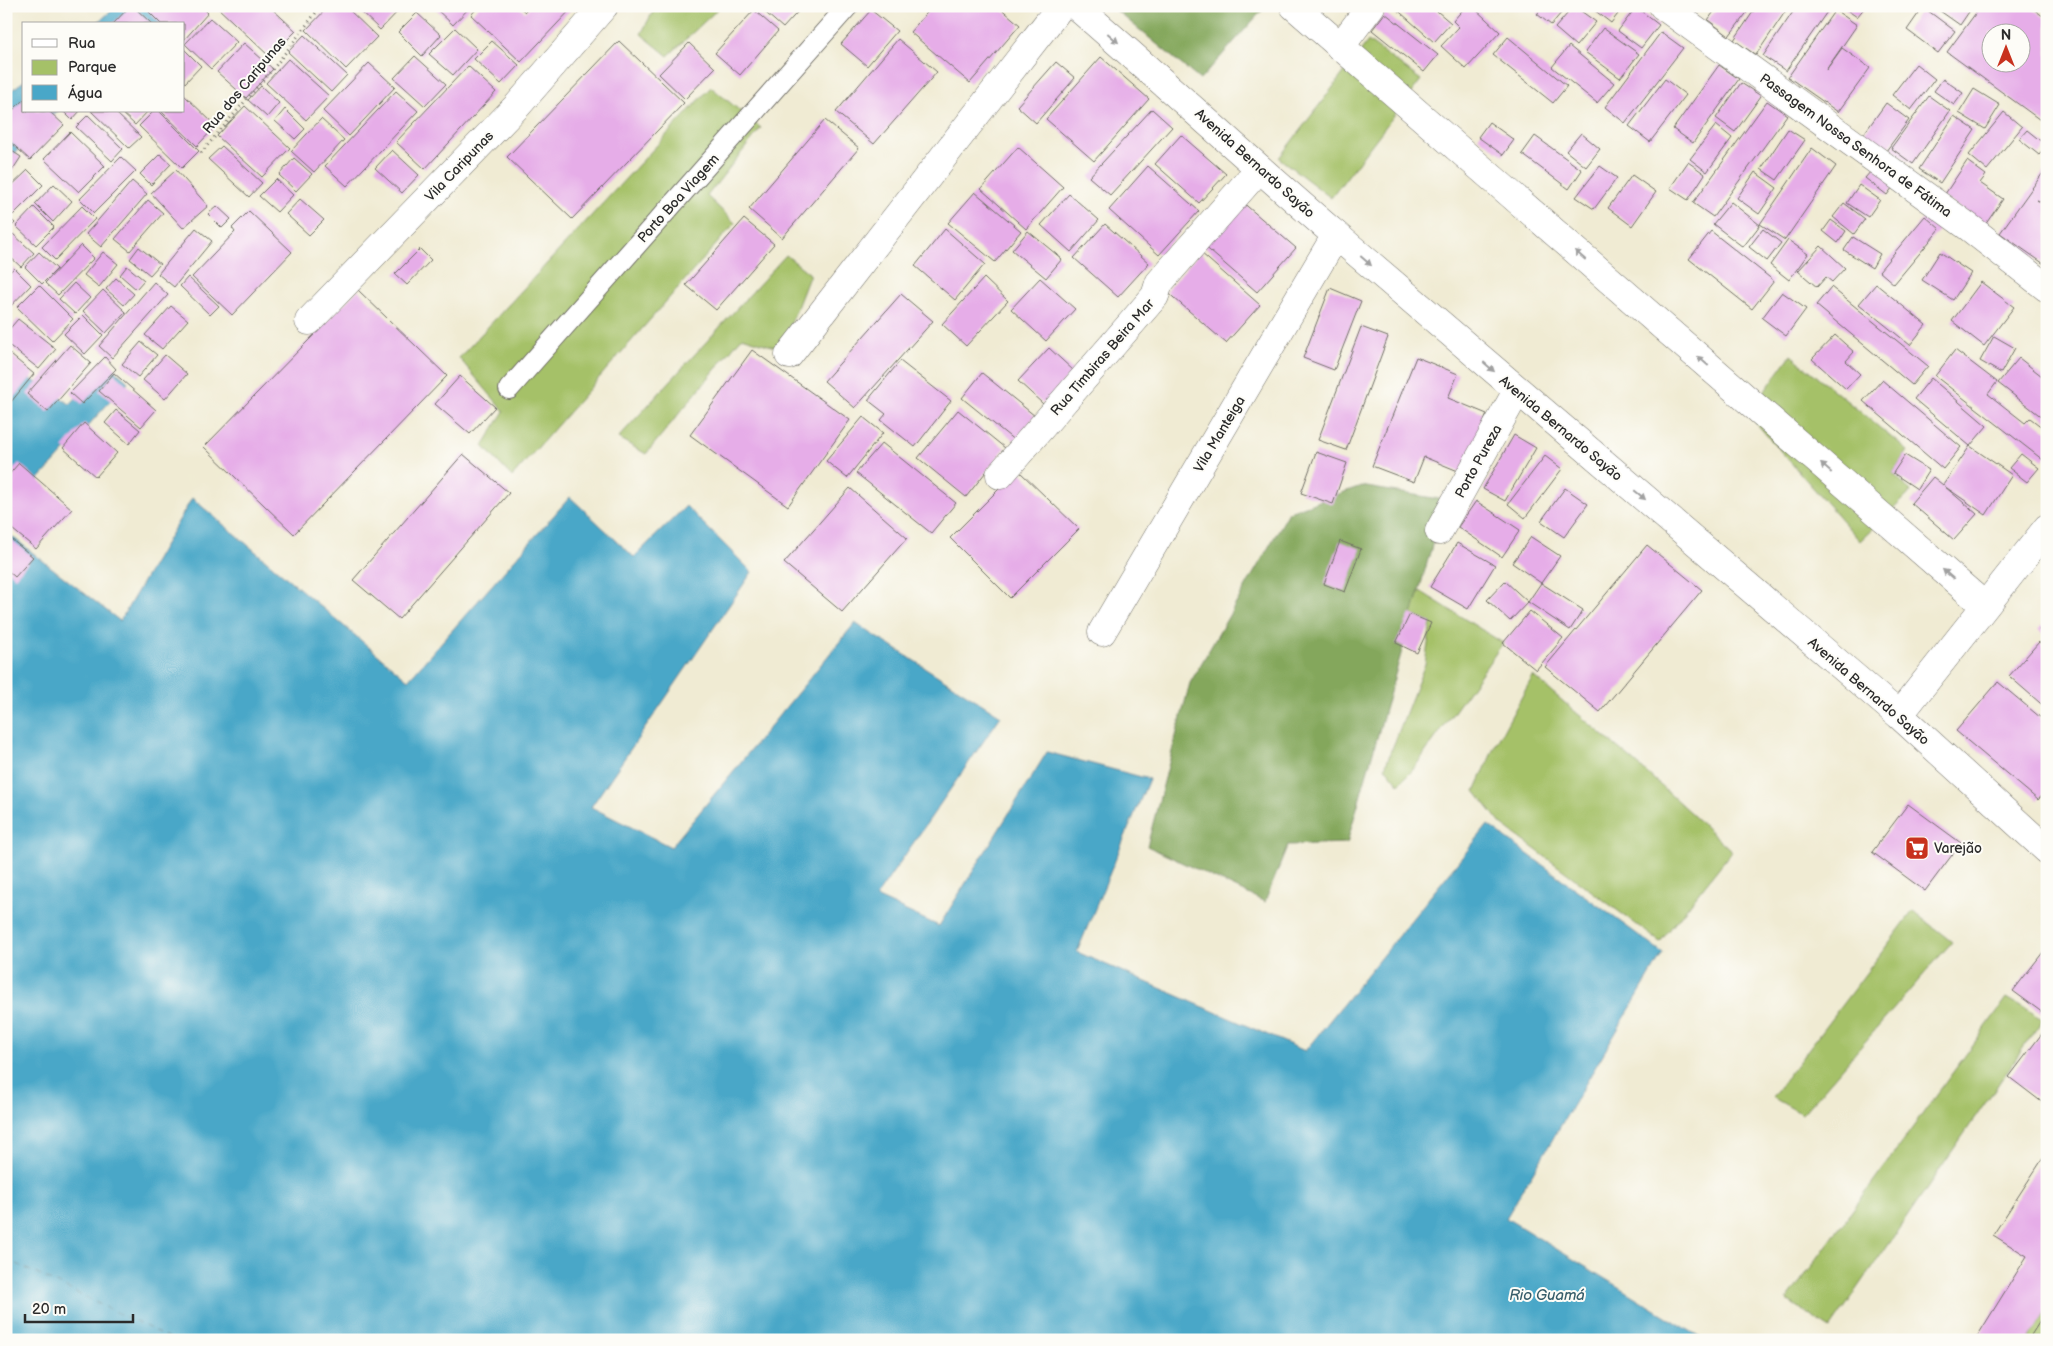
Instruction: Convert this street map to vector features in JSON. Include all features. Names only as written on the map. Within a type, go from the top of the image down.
[{"type":"street","name":"Vila Caripunas","points":[[309,321],[518,105],[604,6]]},
{"type":"street","points":[[788,355],[1061,6]]},
{"type":"street","name":"Avenida Bernardo Sayão","points":[[1076,6],[1200,113],[1259,168],[1517,391],[1899,715],[2047,850]]},
{"type":"street","points":[[1294,6],[1985,606]]},
{"type":"street","points":[[1340,47],[1371,6]]},
{"type":"street","name":"Passagem Nossa Senhora de Fátima","points":[[1663,6],[1962,222],[2047,288]]},
{"type":"street","name":"Rua Timbiras Beira Mar","points":[[1000,475],[1155,296],[1159,283],[1259,168]]},
{"type":"street","name":"Vila Manteiga","points":[[1102,632],[1336,235]]},
{"type":"street","name":"Porto Pureza","points":[[1439,531],[1517,391]]},
{"type":"street","points":[[1899,715],[2047,528]]},
{"type":"lane","name":"Porto Boa Viagem","points":[[509,389],[848,6]]},
{"type":"path","name":"Rua dos Caripunas","points":[[201,153],[276,65],[321,6]]},
{"type":"green space","points":[[656,6],[721,6],[668,56],[641,34]]},
{"type":"green space","points":[[1111,6],[1266,6],[1200,80]]},
{"type":"green space","points":[[1368,41],[1421,80],[1331,198],[1279,158]]},
{"type":"green space","points":[[711,87],[761,128],[707,196],[735,223],[512,477],[483,446],[504,411],[459,358]]},
{"type":"green space","points":[[786,255],[810,274],[781,349],[742,337],[646,454],[618,438]]},
{"type":"green space","points":[[1791,355],[1908,451],[1893,473],[1911,492],[1860,541],[1748,414]]},
{"type":"green space","points":[[1361,486],[1445,500],[1347,843],[1288,845],[1265,902],[1147,846],[1190,683],[1289,512]]},
{"type":"green space","points":[[1420,591],[1503,643],[1412,771],[1399,784],[1385,767],[1425,664],[1431,623],[1410,614]]},
{"type":"green space","points":[[1533,676],[1636,763],[1732,851],[1660,942],[1501,824],[1475,791],[1494,748]]},
{"type":"green space","points":[[1913,911],[1952,942],[1802,1114],[1772,1097]]},
{"type":"green space","points":[[2007,998],[2043,1019],[1830,1329],[1787,1300]]},
{"type":"green space","points":[[2047,1310],[2047,1340],[2028,1340]]},
{"type":"water","points":[[117,6],[187,6],[168,22],[98,22]]},
{"type":"water","points":[[22,82],[22,112],[57,112],[31,133],[6,165],[6,94]]},
{"type":"water","points":[[7,364],[70,404],[109,365],[128,382],[6,515]]},
{"type":"water","name":"Rio Guamá","points":[[570,497],[634,557],[686,506],[752,572],[591,807],[671,847],[855,623],[1001,716],[876,897],[939,926],[1047,752],[1149,779],[1077,952],[1305,1051],[1488,825],[1663,953],[1506,1218],[1705,1340],[6,1340],[6,532],[120,621],[192,498],[408,680]]},
{"type":"building","points":[[130,6],[133,6],[150,22],[115,22]]},
{"type":"building","points":[[143,6],[201,6],[208,13],[185,39],[185,22],[159,22]]},
{"type":"building","points":[[216,6],[269,6],[296,31],[270,57]]},
{"type":"building","points":[[329,6],[345,6],[377,37],[346,69],[306,30]]},
{"type":"building","points":[[355,6],[403,6],[380,30]]},
{"type":"building","points":[[433,6],[471,6],[453,25]]},
{"type":"building","points":[[479,6],[518,6],[525,12],[531,6],[574,6],[521,62],[471,15]]},
{"type":"building","points":[[758,6],[803,6],[783,28]]},
{"type":"building","points":[[933,6],[998,6],[1020,25],[970,83],[910,32]]},
{"type":"building","points":[[1393,6],[1431,6],[1451,23],[1434,42]]},
{"type":"building","points":[[1466,6],[1472,6],[1500,32],[1466,69],[1441,46],[1459,27],[1453,21]]},
{"type":"building","points":[[1544,6],[1567,6],[1551,25],[1537,14]]},
{"type":"building","points":[[1574,6],[1596,22],[1576,46],[1555,28]]},
{"type":"building","points":[[1589,6],[1624,6],[1611,23]]},
{"type":"building","points":[[1718,6],[1752,6],[1729,36],[1708,20]]},
{"type":"building","points":[[1757,6],[1789,6],[1756,55],[1734,40]]},
{"type":"building","points":[[1797,6],[1831,6],[1786,71],[1763,56]]},
{"type":"building","points":[[1841,6],[1866,6],[1857,17]]},
{"type":"building","points":[[1933,6],[1973,6],[1960,25]]},
{"type":"building","points":[[1981,6],[2029,6],[2047,19],[2047,125],[1947,52]]},
{"type":"building","points":[[1636,7],[1659,25],[1641,48],[1618,31]]},
{"type":"building","points":[[1923,7],[1955,31],[1938,53],[1907,30]]},
{"type":"building","points":[[754,10],[778,31],[740,75],[715,53]]},
{"type":"building","points":[[871,10],[897,31],[867,66],[841,44]]},
{"type":"building","points":[[1835,10],[1857,25],[1826,70],[1842,48],[1870,68],[1838,112],[1788,77]]},
{"type":"building","points":[[417,13],[441,35],[422,56],[398,32]]},
{"type":"building","points":[[1385,13],[1438,55],[1424,72],[1372,30]]},
{"type":"building","points":[[210,18],[237,42],[211,69],[185,44]]},
{"type":"building","points":[[455,28],[477,49],[453,75],[429,54]]},
{"type":"building","points":[[1603,28],[1639,54],[1620,78],[1585,52]]},
{"type":"building","points":[[1661,32],[1683,48],[1625,123],[1605,107]]},
{"type":"building","points":[[304,35],[347,75],[331,92],[288,52]]},
{"type":"building","points":[[1508,37],[1567,86],[1553,103],[1493,55]]},
{"type":"building","points":[[898,39],[937,72],[874,144],[836,112]]},
{"type":"building","points":[[492,41],[519,65],[501,84],[474,59]]},
{"type":"building","points":[[619,41],[684,103],[572,219],[507,157]]},
{"type":"building","points":[[244,43],[273,69],[246,98],[217,72]]},
{"type":"building","points":[[689,43],[715,68],[685,99],[659,74]]},
{"type":"building","points":[[1569,46],[1614,83],[1597,103],[1552,67]]},
{"type":"building","points":[[185,50],[201,66],[185,83]]},
{"type":"building","points":[[415,56],[446,84],[425,106],[394,78]]},
{"type":"building","points":[[1101,57],[1149,99],[1094,161],[1046,119]]},
{"type":"building","points":[[288,59],[329,96],[306,120],[266,83]]},
{"type":"building","points":[[1056,62],[1075,78],[1036,123],[1017,106]]},
{"type":"building","points":[[369,63],[395,87],[349,136],[323,111]]},
{"type":"building","points":[[1916,64],[1935,79],[1911,110],[1892,95]]},
{"type":"building","points":[[1719,65],[1739,79],[1693,143],[1673,129]]},
{"type":"building","points":[[468,66],[496,92],[425,169],[396,142]]},
{"type":"building","points":[[1665,79],[1686,95],[1650,142],[1629,126]]},
{"type":"building","points":[[1943,79],[1963,93],[1954,105],[1934,91]]},
{"type":"building","points":[[1741,83],[1761,96],[1735,132],[1716,118]]},
{"type":"building","points":[[261,86],[279,103],[267,117],[248,100]]},
{"type":"building","points":[[1974,89],[2000,105],[1985,129],[1959,113]]},
{"type":"building","points":[[396,91],[418,111],[347,186],[325,166]]},
{"type":"building","points":[[185,96],[216,126],[197,146],[162,112],[185,112]]},
{"type":"building","points":[[1929,96],[1950,111],[1913,164],[1891,148]]},
{"type":"building","points":[[22,101],[22,112],[50,112],[64,125],[30,160],[6,138],[6,117]]},
{"type":"building","points":[[1767,101],[1787,115],[1713,217],[1693,203]]},
{"type":"building","points":[[1886,103],[1909,120],[1886,151],[1863,135]]},
{"type":"building","points":[[245,106],[290,148],[262,177],[217,136]]},
{"type":"building","points":[[285,109],[305,129],[295,139],[275,121]]},
{"type":"building","points":[[1152,109],[1172,127],[1110,195],[1089,177]]},
{"type":"building","points":[[64,112],[79,112],[72,120]]},
{"type":"building","points":[[92,112],[115,112],[141,137],[129,148]]},
{"type":"building","points":[[121,112],[147,112],[135,125]]},
{"type":"building","points":[[153,112],[160,112],[199,151],[182,168],[139,126]]},
{"type":"building","points":[[2004,112],[2022,127],[1987,170],[1969,155]]},
{"type":"building","points":[[88,115],[123,149],[112,161],[76,127]]},
{"type":"building","points":[[1954,116],[1975,130],[1940,183],[1919,169]]},
{"type":"building","points":[[321,119],[344,140],[314,172],[291,151]]},
{"type":"building","points":[[825,120],[859,148],[782,238],[749,209]]},
{"type":"building","points":[[1489,122],[1514,140],[1503,155],[1478,137]]},
{"type":"building","points":[[1716,125],[1732,138],[1707,172],[1690,159]]},
{"type":"building","points":[[1788,129],[1805,140],[1777,180],[1761,169]]},
{"type":"building","points":[[2027,130],[2047,146],[2039,155],[2019,139]]},
{"type":"building","points":[[70,132],[105,166],[79,192],[44,159]]},
{"type":"building","points":[[1581,133],[1600,149],[1586,167],[1566,151]]},
{"type":"building","points":[[1181,135],[1226,174],[1199,203],[1155,164]]},
{"type":"building","points":[[1535,136],[1582,170],[1569,189],[1522,154]]},
{"type":"building","points":[[222,146],[262,183],[249,197],[208,159]]},
{"type":"building","points":[[6,147],[21,157],[6,180]]},
{"type":"building","points":[[1018,147],[1063,187],[1026,229],[981,189]]},
{"type":"building","points":[[1812,148],[1836,166],[1785,240],[1760,224]]},
{"type":"building","points":[[392,150],[419,175],[402,193],[375,168]]},
{"type":"building","points":[[160,154],[171,164],[151,185],[140,174]]},
{"type":"building","points":[[121,157],[136,171],[94,213],[80,199]]},
{"type":"building","points":[[294,158],[312,174],[296,191],[279,175]]},
{"type":"building","points":[[1967,161],[1986,175],[1980,183],[2003,199],[1985,225],[1943,197]]},
{"type":"building","points":[[1688,162],[1705,174],[1688,200],[1670,188]]},
{"type":"building","points":[[1877,164],[1898,180],[1887,195],[1865,178]]},
{"type":"building","points":[[1148,166],[1199,211],[1159,255],[1109,210]]},
{"type":"building","points":[[1600,166],[1617,178],[1594,209],[1576,197]]},
{"type":"building","points":[[28,170],[43,185],[13,215],[6,208],[6,191]]},
{"type":"building","points":[[176,170],[208,206],[183,228],[151,193]]},
{"type":"building","points":[[2045,170],[2047,171],[2047,205],[2037,200],[2047,206],[2047,266],[2000,233]]},
{"type":"building","points":[[1755,172],[1777,188],[1759,214],[1737,198]]},
{"type":"building","points":[[1632,175],[1656,192],[1632,226],[1608,208]]},
{"type":"building","points":[[276,179],[293,195],[277,212],[259,196]]},
{"type":"building","points":[[132,181],[147,194],[101,247],[86,234]]},
{"type":"building","points":[[54,184],[72,201],[53,222],[35,204]]},
{"type":"building","points":[[1859,185],[1880,200],[1868,217],[1847,203]]},
{"type":"building","points":[[975,192],[1021,231],[995,262],[948,223]]},
{"type":"building","points":[[1069,194],[1099,220],[1071,252],[1041,225]]},
{"type":"building","points":[[300,199],[324,220],[309,235],[286,214]]},
{"type":"building","points":[[148,200],[163,213],[130,251],[115,239]]},
{"type":"building","points":[[1241,201],[1296,248],[1257,292],[1202,244]]},
{"type":"building","points":[[1731,202],[1760,225],[1743,247],[1713,224]]},
{"type":"building","points":[[1844,203],[1865,219],[1854,234],[1833,217]]},
{"type":"building","points":[[82,206],[95,219],[55,260],[42,247]]},
{"type":"building","points":[[217,206],[231,219],[222,228],[208,214]]},
{"type":"building","points":[[34,207],[54,227],[36,245],[16,226]]},
{"type":"building","points":[[249,211],[292,252],[232,315],[192,277],[235,232],[232,228]]},
{"type":"building","points":[[6,215],[15,223],[6,232]]},
{"type":"building","points":[[1925,216],[1940,229],[1894,284],[1879,271]]},
{"type":"building","points":[[744,219],[774,244],[716,310],[686,285]]},
{"type":"building","points":[[1831,220],[1846,231],[1838,243],[1823,231]]},
{"type":"building","points":[[1105,224],[1149,263],[1118,297],[1074,258]]},
{"type":"building","points":[[196,228],[212,241],[174,287],[158,274]]},
{"type":"building","points":[[945,229],[985,264],[955,300],[915,266]]},
{"type":"building","points":[[1763,229],[1781,243],[1767,261],[1749,247]]},
{"type":"building","points":[[1028,231],[1062,259],[1046,278],[1012,250]]},
{"type":"building","points":[[1711,231],[1774,281],[1752,309],[1689,259]]},
{"type":"building","points":[[13,234],[34,253],[21,267],[6,253],[6,241]]},
{"type":"building","points":[[1853,237],[1880,254],[1872,268],[1844,250]]},
{"type":"building","points":[[1788,240],[1808,254],[1789,280],[1770,265]]},
{"type":"building","points":[[81,245],[94,258],[58,295],[45,283]]},
{"type":"building","points":[[1821,246],[1845,268],[1832,282],[1826,277],[1817,287],[1798,271]]},
{"type":"building","points":[[139,247],[160,264],[150,275],[130,259]]},
{"type":"building","points":[[420,249],[431,260],[407,285],[395,274]]},
{"type":"building","points":[[39,252],[57,269],[42,284],[25,267]]},
{"type":"building","points":[[103,252],[118,264],[99,287],[84,275]]},
{"type":"building","points":[[1200,252],[1260,305],[1226,343],[1166,291]]},
{"type":"building","points":[[1940,252],[1971,273],[1953,300],[1922,280]]},
{"type":"building","points":[[127,266],[144,280],[136,289],[120,275]]},
{"type":"building","points":[[14,268],[31,285],[6,311],[6,275]]},
{"type":"building","points":[[188,277],[219,306],[210,315],[180,286]]},
{"type":"building","points":[[116,278],[134,294],[124,305],[106,289]]},
{"type":"building","points":[[984,278],[1008,301],[966,346],[942,324]]},
{"type":"building","points":[[1040,278],[1075,309],[1046,341],[1011,309]]},
{"type":"building","points":[[154,282],[168,295],[112,358],[99,346]]},
{"type":"building","points":[[1981,282],[2014,307],[1984,346],[1952,321]]},
{"type":"building","points":[[74,283],[90,298],[75,314],[59,299]]},
{"type":"building","points":[[1876,284],[1926,325],[1910,345],[1859,304]]},
{"type":"building","points":[[39,285],[73,319],[52,341],[17,307]]},
{"type":"building","points":[[1831,287],[1928,366],[1912,385],[1816,305]]},
{"type":"building","points":[[1330,288],[1361,301],[1334,370],[1303,358]]},
{"type":"building","points":[[103,290],[126,312],[106,333],[83,311]]},
{"type":"building","points":[[358,290],[447,376],[294,534],[204,447]]},
{"type":"building","points":[[1782,292],[1806,309],[1786,336],[1762,318]]},
{"type":"building","points":[[901,294],[933,321],[855,408],[824,381]]},
{"type":"building","points":[[171,306],[188,320],[162,349],[145,335]]},
{"type":"building","points":[[83,315],[103,335],[85,354],[64,334]]},
{"type":"building","points":[[18,319],[56,349],[39,369],[6,343],[6,333]]},
{"type":"building","points":[[1361,327],[1388,337],[1346,450],[1318,440]]},
{"type":"building","points":[[1835,335],[1854,352],[1846,361],[1860,374],[1846,389],[1812,359]]},
{"type":"building","points":[[1994,336],[2015,348],[2001,373],[1980,361]]},
{"type":"building","points":[[141,342],[157,355],[138,377],[122,364]]},
{"type":"building","points":[[70,345],[91,363],[48,412],[27,394]]},
{"type":"building","points":[[1049,348],[1074,371],[1043,404],[1018,381]]},
{"type":"building","points":[[752,350],[850,420],[788,506],[690,435]]},
{"type":"building","points":[[1955,350],[1997,382],[1988,394],[2025,423],[2030,418],[2047,431],[2047,456],[2043,460],[1935,376]]},
{"type":"building","points":[[6,351],[34,374],[6,408]]},
{"type":"building","points":[[165,355],[187,374],[165,399],[143,380]]},
{"type":"building","points":[[105,357],[116,369],[82,404],[70,393]]},
{"type":"building","points":[[1416,357],[1458,374],[1448,398],[1487,414],[1463,473],[1424,457],[1414,482],[1372,466]]},
{"type":"building","points":[[2019,358],[2047,380],[2047,421],[1998,383]]},
{"type":"building","points":[[900,361],[951,401],[915,447],[881,420],[886,414],[868,400]]},
{"type":"building","points":[[114,373],[156,410],[141,427],[99,391]]},
{"type":"building","points":[[982,373],[1035,416],[1015,441],[962,398]]},
{"type":"building","points":[[460,376],[495,407],[470,434],[435,404]]},
{"type":"building","points":[[1931,378],[1987,426],[1970,446],[1914,399]]},
{"type":"building","points":[[1882,380],[1961,447],[1943,469],[1863,401]]},
{"type":"building","points":[[116,410],[140,430],[129,444],[105,423]]},
{"type":"building","points":[[958,410],[1005,448],[966,497],[918,458]]},
{"type":"building","points":[[863,417],[883,433],[847,478],[826,461]]},
{"type":"building","points":[[84,423],[117,453],[96,477],[63,448]]},
{"type":"building","points":[[1514,435],[1536,448],[1505,501],[1483,489]]},
{"type":"building","points":[[882,443],[956,503],[931,533],[856,473]]},
{"type":"building","points":[[1970,446],[2012,475],[1986,515],[1944,486],[1977,514],[1954,540],[1911,503],[1933,477],[1943,485]]},
{"type":"building","points":[[1316,452],[1347,463],[1333,504],[1301,493]]},
{"type":"building","points":[[463,454],[509,493],[399,619],[353,580]]},
{"type":"building","points":[[2021,454],[2039,468],[2027,482],[2009,468]]},
{"type":"building","points":[[1905,455],[1929,470],[1917,489],[1893,473]]},
{"type":"building","points":[[1545,456],[1562,469],[1525,518],[1508,504]]},
{"type":"building","points":[[19,463],[72,509],[36,549],[6,524],[6,478]]},
{"type":"building","points":[[1018,470],[1079,529],[1010,598],[950,538]]},
{"type":"building","points":[[850,488],[907,538],[842,612],[784,563]]},
{"type":"building","points":[[1565,488],[1588,504],[1564,537],[1541,521]]},
{"type":"building","points":[[1476,501],[1520,530],[1502,557],[1458,527]]},
{"type":"building","points":[[6,535],[33,557],[15,577],[6,569]]},
{"type":"building","points":[[1531,537],[1560,556],[1541,583],[1512,563]]},
{"type":"building","points":[[1340,541],[1361,549],[1345,592],[1324,584]]},
{"type":"building","points":[[1457,543],[1495,565],[1468,609],[1430,587]]},
{"type":"building","points":[[1647,545],[1702,590],[1600,712],[1545,667]]},
{"type":"building","points":[[1505,581],[1528,602],[1510,621],[1487,600]]},
{"type":"building","points":[[1541,583],[1583,610],[1570,630],[1528,602]]},
{"type":"building","points":[[1530,611],[1563,638],[1536,670],[1503,643]]},
{"type":"building","points":[[1410,614],[1431,623],[1417,653],[1396,643]]},
{"type":"building","points":[[2047,620],[2047,636],[2039,630]]},
{"type":"building","points":[[2039,642],[2047,648],[2047,709],[2009,676]]},
{"type":"building","points":[[1998,682],[2047,723],[2047,790],[2038,800],[1956,731]]},
{"type":"building","name":"Varejão","points":[[1908,804],[1961,843],[1925,891],[1872,852]]},
{"type":"building","points":[[2047,947],[2047,1009],[2043,1013],[2013,991]]},
{"type":"building","points":[[2047,1027],[2047,1106],[2009,1077]]},
{"type":"building","points":[[2047,1152],[2047,1310],[2028,1340],[1975,1340],[2027,1256],[1993,1235]]},
{"type":"ferry route","points":[[6,1259],[174,1340]]},
{"type":"place","name":"Varejão","points":[[1917,848]]}]
